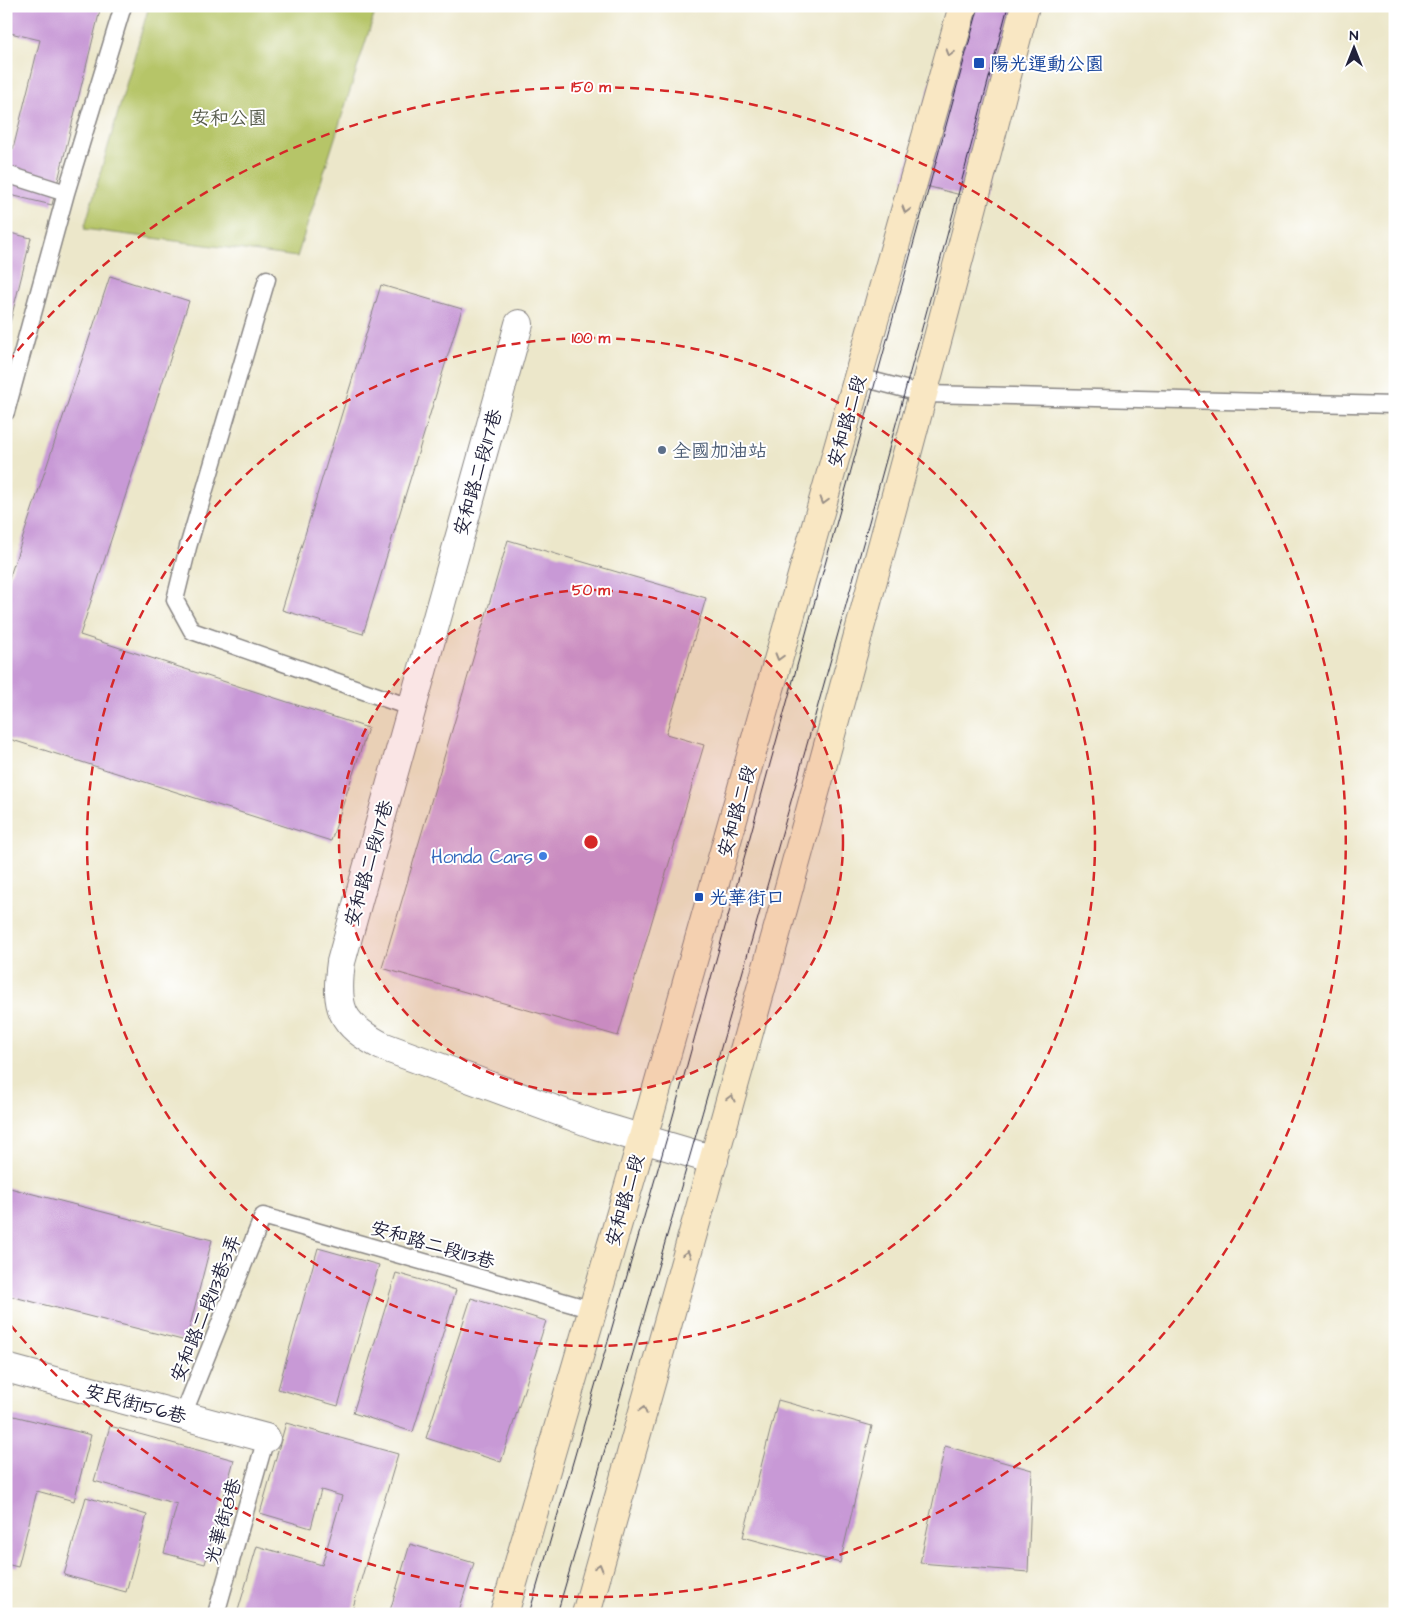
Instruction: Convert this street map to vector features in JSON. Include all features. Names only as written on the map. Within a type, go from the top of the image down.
[{"type":"main road","name":"安和路二段","points":[[504,1614],[642,1140],[963,6]]},
{"type":"main road","points":[[586,1614],[714,1160],[924,394],[1025,6]]},
{"type":"street","name":"安和路二段117巷","points":[[518,324],[340,962],[337,991],[343,1014],[359,1034],[382,1046],[596,1125],[714,1160]]},
{"type":"street","name":"安民街156巷","points":[[6,1368],[266,1438]]},
{"type":"lane","points":[[6,412],[66,193],[123,6]]},
{"type":"lane","points":[[6,174],[66,193]]},
{"type":"lane","points":[[267,279],[188,548],[175,600],[192,631],[412,708]]},
{"type":"lane","points":[[859,377],[924,394],[1395,405]]},
{"type":"lane","name":"安和路二段113巷","points":[[263,1216],[593,1310]]},
{"type":"lane","name":"安和路二段113巷3弄","points":[[184,1415],[263,1216]]},
{"type":"lane","name":"光華街8巷","points":[[216,1614],[266,1438]]},
{"type":"green space","name":"安和公園","points":[[149,6],[377,6],[297,257],[84,229]]},
{"type":"building","points":[[6,6],[101,6],[52,205],[6,194],[6,147],[13,149],[40,40],[6,32]]},
{"type":"building","points":[[952,6],[1036,6],[984,201],[903,180]]},
{"type":"building","points":[[6,232],[31,238],[7,335],[6,335]]},
{"type":"building","points":[[110,276],[189,301],[80,635],[368,728],[331,841],[6,738],[6,588]]},
{"type":"building","points":[[381,285],[462,309],[363,634],[282,610]]},
{"type":"building","name":"Honda Cars","points":[[508,540],[706,598],[666,734],[704,745],[618,1036],[382,968]]},
{"type":"building","points":[[6,1187],[212,1240],[186,1341],[6,1295]]},
{"type":"building","points":[[318,1248],[379,1265],[338,1406],[278,1389]]},
{"type":"building","points":[[396,1273],[456,1290],[413,1432],[353,1413]]},
{"type":"building","points":[[471,1298],[546,1321],[501,1462],[426,1438]]},
{"type":"building","points":[[778,1400],[872,1426],[840,1563],[743,1537]]},
{"type":"building","points":[[6,1414],[91,1435],[74,1501],[37,1491],[18,1567],[6,1564]]},
{"type":"building","points":[[286,1423],[398,1454],[351,1614],[237,1614],[257,1546],[322,1565],[342,1496],[321,1490],[311,1528],[260,1513]]},
{"type":"building","points":[[110,1426],[234,1460],[205,1564],[164,1553],[177,1504],[94,1481]]},
{"type":"building","points":[[945,1446],[1032,1470],[1028,1572],[920,1563]]},
{"type":"building","points":[[86,1497],[147,1515],[126,1592],[64,1575]]},
{"type":"building","points":[[410,1544],[474,1563],[458,1614],[389,1614]]},
{"type":"tram line","points":[[529,1614],[668,1134],[979,6]]},
{"type":"tram line","points":[[557,1614],[788,811],[955,208],[1008,6]]},
{"type":"place","name":"陽光運動公園","points":[[979,63]]},
{"type":"place","name":"全國加油站","points":[[662,450]]},
{"type":"place","name":"Honda Cars","points":[[543,856]]},
{"type":"place","name":"光華街口","points":[[699,897]]}]
